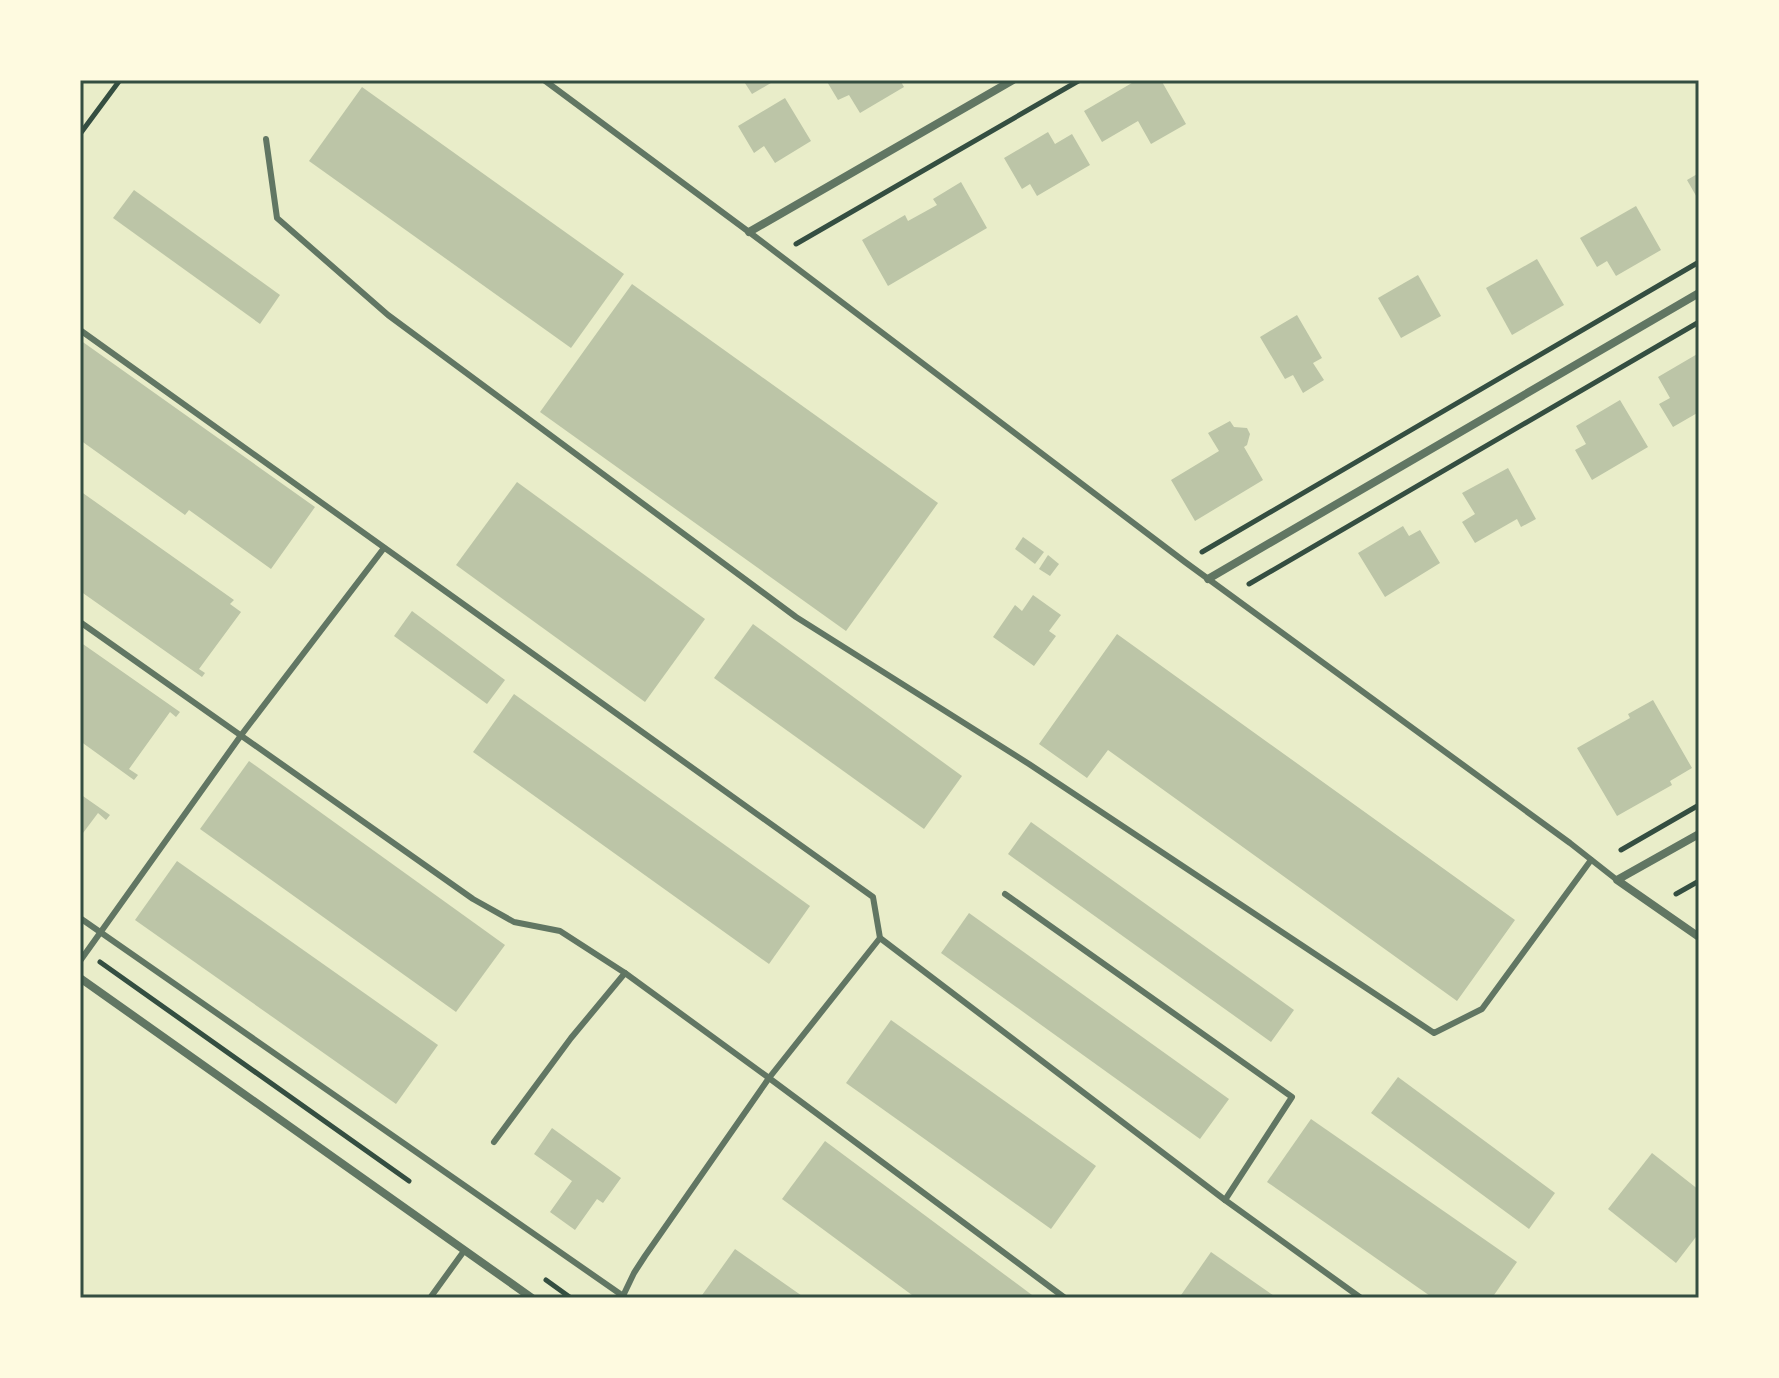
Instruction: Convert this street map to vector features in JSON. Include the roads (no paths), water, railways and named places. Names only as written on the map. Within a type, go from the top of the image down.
[{"type":"street","points":[[749,232],[1013,80]]},
{"type":"street","points":[[1208,579],[1699,293]]},
{"type":"street","points":[[1699,834],[1617,880],[1699,937]]},
{"type":"street","points":[[80,978],[532,1298]]},
{"type":"lane","points":[[544,80],[1185,562],[1617,880]]},
{"type":"lane","points":[[266,139],[277,218],[388,315],[796,617],[1029,764],[1434,1033],[1482,1009],[1591,860]]},
{"type":"lane","points":[[80,330],[873,897],[880,938],[1225,1200],[1361,1298]]},
{"type":"lane","points":[[80,961],[242,734],[384,548]]},
{"type":"lane","points":[[80,622],[473,899],[514,922],[560,931],[625,973],[1065,1298]]},
{"type":"lane","points":[[1005,894],[1292,1097],[1225,1200]]},
{"type":"lane","points":[[80,918],[624,1297],[645,1256],[769,1078],[880,938]]},
{"type":"lane","points":[[494,1142],[571,1038],[625,973]]},
{"type":"lane","points":[[430,1298],[464,1251]]}]
